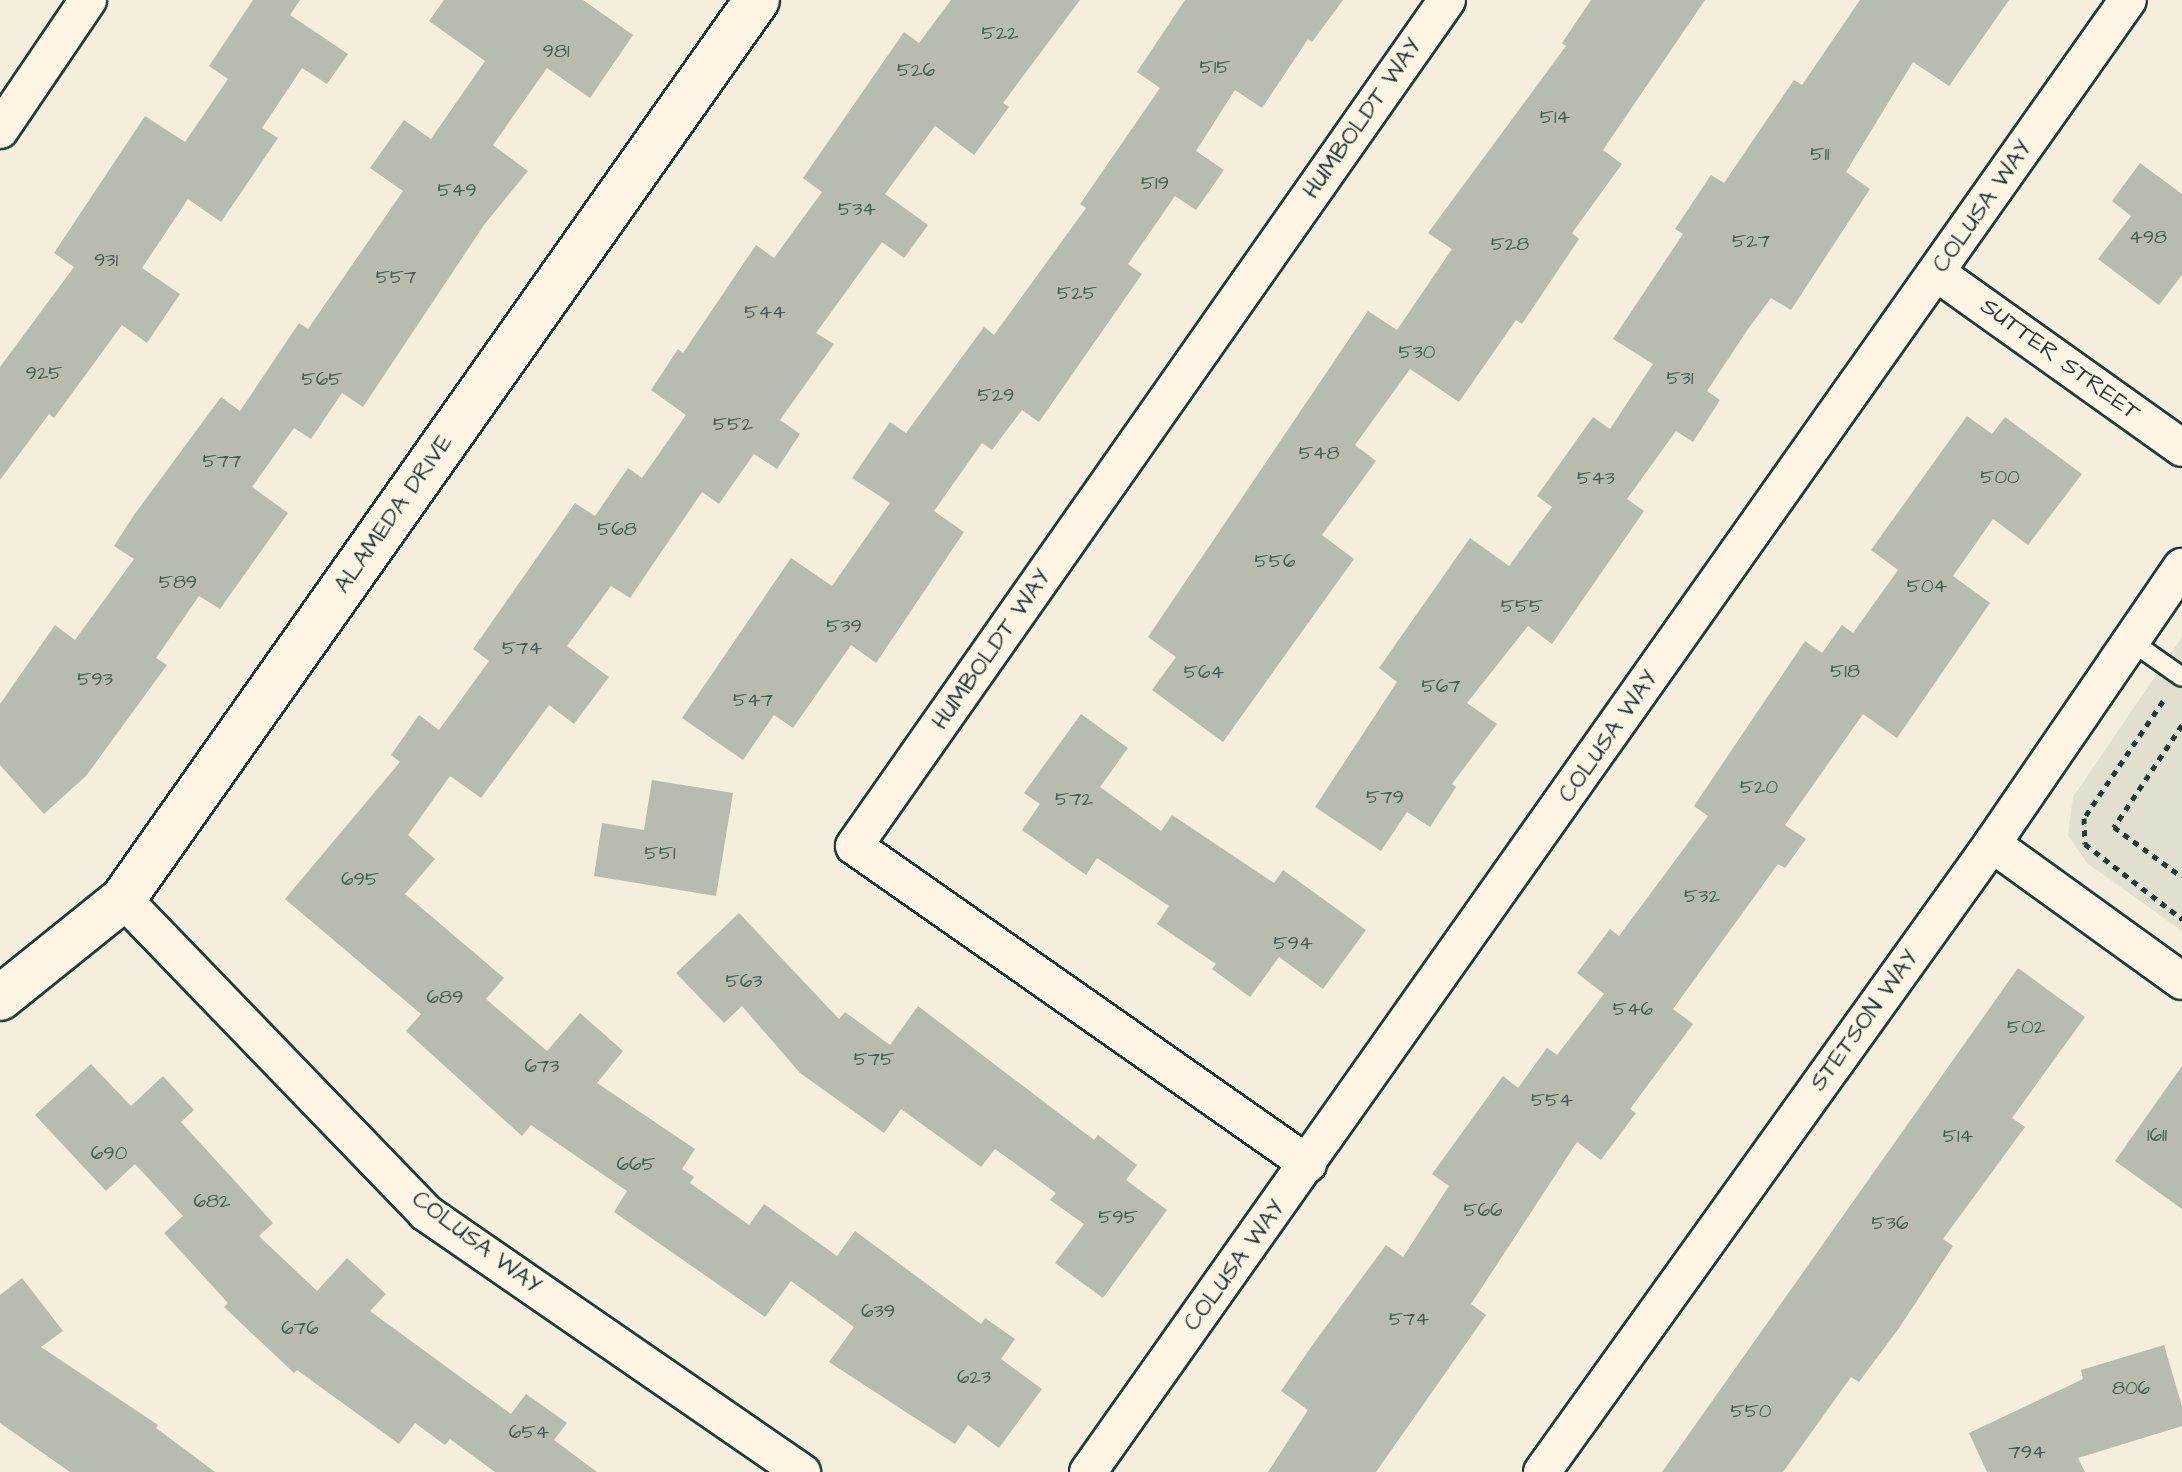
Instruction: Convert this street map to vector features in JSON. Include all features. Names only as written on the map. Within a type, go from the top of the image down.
[{"type":"street","points":[[0,130],[88,0]]},
{"type":"street","name":"ALAMEDA DRIVE","points":[[0,998],[123,899],[757,0]]},
{"type":"street","name":"HUMBOLDT WAY","points":[[1308,1164],[854,846],[1447,0]]},
{"type":"street","name":"COLUSA WAY","points":[[1088,1472],[2128,0]]},
{"type":"street","name":"SUTTER STREET","points":[[1937,273],[2182,448]]},
{"type":"street","name":"STETSON WAY","points":[[1542,1472],[1992,844],[2182,567]]},
{"type":"street","points":[[1992,844],[2182,981]]},
{"type":"street","name":"COLUSA WAY","points":[[123,899],[426,1213],[802,1472]]},
{"type":"lane","points":[[2131,641],[2181,676]]},
{"type":"path","points":[[2181,676],[2084,818],[2085,844],[2182,919]]},
{"type":"path","points":[[2182,725],[2114,827],[2182,877]]},
{"type":"shaded area","points":[[2182,637],[2182,931],[2087,863],[2068,835],[2073,797]]},
{"type":"building","points":[[253,0],[300,0],[290,15],[348,54],[327,84],[302,68],[262,128],[278,138],[221,222],[188,199],[142,268],[180,294],[147,343],[122,325],[54,418],[49,414],[0,480],[0,367],[74,267],[54,253],[145,116],[185,142],[228,79],[209,66]]},
{"type":"building","points":[[444,0],[583,0],[633,35],[590,98],[547,68],[493,145],[528,171],[484,225],[363,407],[342,393],[311,439],[294,428],[252,487],[288,513],[220,609],[199,596],[156,658],[167,665],[86,776],[44,814],[0,765],[0,704],[55,625],[75,640],[134,559],[114,546],[221,397],[240,411],[299,323],[308,329],[403,191],[370,168],[404,120],[431,139],[485,61],[429,21]]},
{"type":"building","points":[[951,0],[1080,0],[1003,103],[1009,107],[974,155],[935,126],[885,194],[928,225],[904,258],[882,242],[816,333],[834,344],[780,420],[800,434],[777,469],[754,454],[719,504],[702,492],[630,598],[611,586],[567,646],[609,677],[574,724],[549,705],[481,798],[450,776],[408,835],[435,859],[405,894],[504,978],[486,999],[547,1051],[580,1013],[623,1051],[597,1083],[695,1149],[682,1169],[694,1177],[690,1183],[749,1225],[764,1204],[837,1256],[855,1231],[981,1324],[985,1318],[1015,1339],[1001,1359],[1042,1389],[999,1448],[968,1425],[955,1444],[829,1362],[854,1327],[791,1281],[765,1317],[614,1212],[627,1191],[531,1125],[522,1136],[406,1031],[421,1014],[285,899],[400,762],[391,755],[419,715],[439,730],[489,661],[473,649],[575,503],[595,516],[628,468],[642,478],[686,415],[651,390],[678,349],[683,353],[756,245],[774,258],[822,192],[803,178],[904,32],[919,43]]},
{"type":"building","points":[[1185,0],[1343,0],[1312,42],[1308,39],[1262,108],[1235,90],[1196,151],[1224,170],[1196,210],[1175,196],[1128,264],[1142,274],[1039,422],[1022,410],[992,450],[982,443],[934,511],[964,532],[876,663],[851,645],[793,728],[774,715],[743,760],[682,718],[791,558],[832,586],[890,503],[852,478],[890,422],[906,433],[984,327],[994,335],[1086,208],[1080,204],[1160,88],[1137,72]]},
{"type":"building","points":[[1591,0],[1705,0],[1603,150],[1622,164],[1572,233],[1579,239],[1522,324],[1516,320],[1459,402],[1410,369],[1355,445],[1376,461],[1322,535],[1354,559],[1223,742],[1152,690],[1176,657],[1148,637],[1368,311],[1397,330],[1452,249],[1428,233],[1566,46],[1562,43]]},
{"type":"building","points":[[1860,0],[2009,0],[1949,86],[1913,62],[1846,172],[1870,189],[1791,310],[1771,298],[1748,329],[1707,391],[1720,400],[1693,442],[1676,431],[1627,499],[1644,511],[1552,644],[1528,626],[1467,703],[1497,724],[1452,784],[1456,787],[1430,827],[1407,812],[1381,851],[1315,807],[1397,682],[1379,668],[1470,538],[1509,566],[1552,507],[1537,496],[1593,417],[1610,429],[1653,364],[1613,339],[1683,234],[1675,229],[1711,175],[1724,183],[1794,80],[1802,85]]},
{"type":"building","points":[[2140,163],[2182,194],[2182,275],[2159,305],[2098,259],[2131,216],[2112,201]]},
{"type":"building","points":[[1967,416],[1992,434],[2005,417],[2082,474],[2028,545],[1993,519],[1953,576],[1990,603],[1897,738],[1863,714],[1785,825],[1806,839],[1785,868],[1778,864],[1673,1009],[1693,1024],[1630,1109],[1636,1113],[1601,1160],[1577,1142],[1471,1304],[1486,1315],[1376,1472],[1268,1472],[1308,1410],[1281,1391],[1386,1245],[1403,1257],[1449,1186],[1432,1174],[1503,1076],[1518,1088],[1547,1048],[1557,1055],[1604,994],[1577,973],[1610,929],[1619,936],[1708,816],[1694,806],[1805,641],[1822,653],[1842,625],[1853,633],[1898,570],[1871,550]]},
{"type":"building","points":[[1081,714],[1128,748],[1100,787],[1161,831],[1172,815],[1274,883],[1283,870],[1366,930],[1323,989],[1279,957],[1250,997],[1212,969],[1216,964],[1157,924],[1169,906],[1097,858],[1086,875],[1022,830],[1040,804],[1024,793]]},
{"type":"building","points":[[652,780],[733,793],[716,896],[594,876],[602,823],[644,830]]},
{"type":"building","points":[[739,913],[839,1019],[845,1012],[890,1045],[918,1006],[1094,1140],[1098,1135],[1137,1165],[1126,1180],[1167,1210],[1103,1298],[1055,1263],[1084,1224],[1050,1200],[1056,1193],[995,1149],[981,1167],[901,1109],[884,1133],[800,1073],[742,1006],[724,1023],[676,973]]},
{"type":"building","points":[[2018,968],[2085,1017],[2012,1118],[2025,1127],[1943,1239],[1953,1246],[1899,1328],[1859,1382],[1851,1377],[1783,1472],[1662,1472]]},
{"type":"building","points":[[91,1064],[131,1106],[163,1076],[194,1110],[181,1122],[273,1223],[259,1236],[317,1291],[347,1258],[386,1294],[370,1311],[511,1414],[526,1394],[567,1423],[554,1440],[597,1472],[495,1472],[450,1439],[445,1445],[415,1423],[399,1444],[297,1370],[294,1373],[224,1307],[228,1303],[164,1233],[183,1216],[135,1164],[106,1191],[35,1115]]},
{"type":"building","points":[[2182,1066],[2182,1209],[2115,1161]]},
{"type":"building","points":[[22,1278],[63,1331],[41,1347],[158,1425],[156,1428],[215,1472],[70,1472],[0,1423],[0,1295]]},
{"type":"building","points":[[2164,1345],[2182,1406],[2182,1426],[2078,1458],[2085,1472],[1987,1472],[1969,1433],[2083,1379],[2081,1370]]}]
